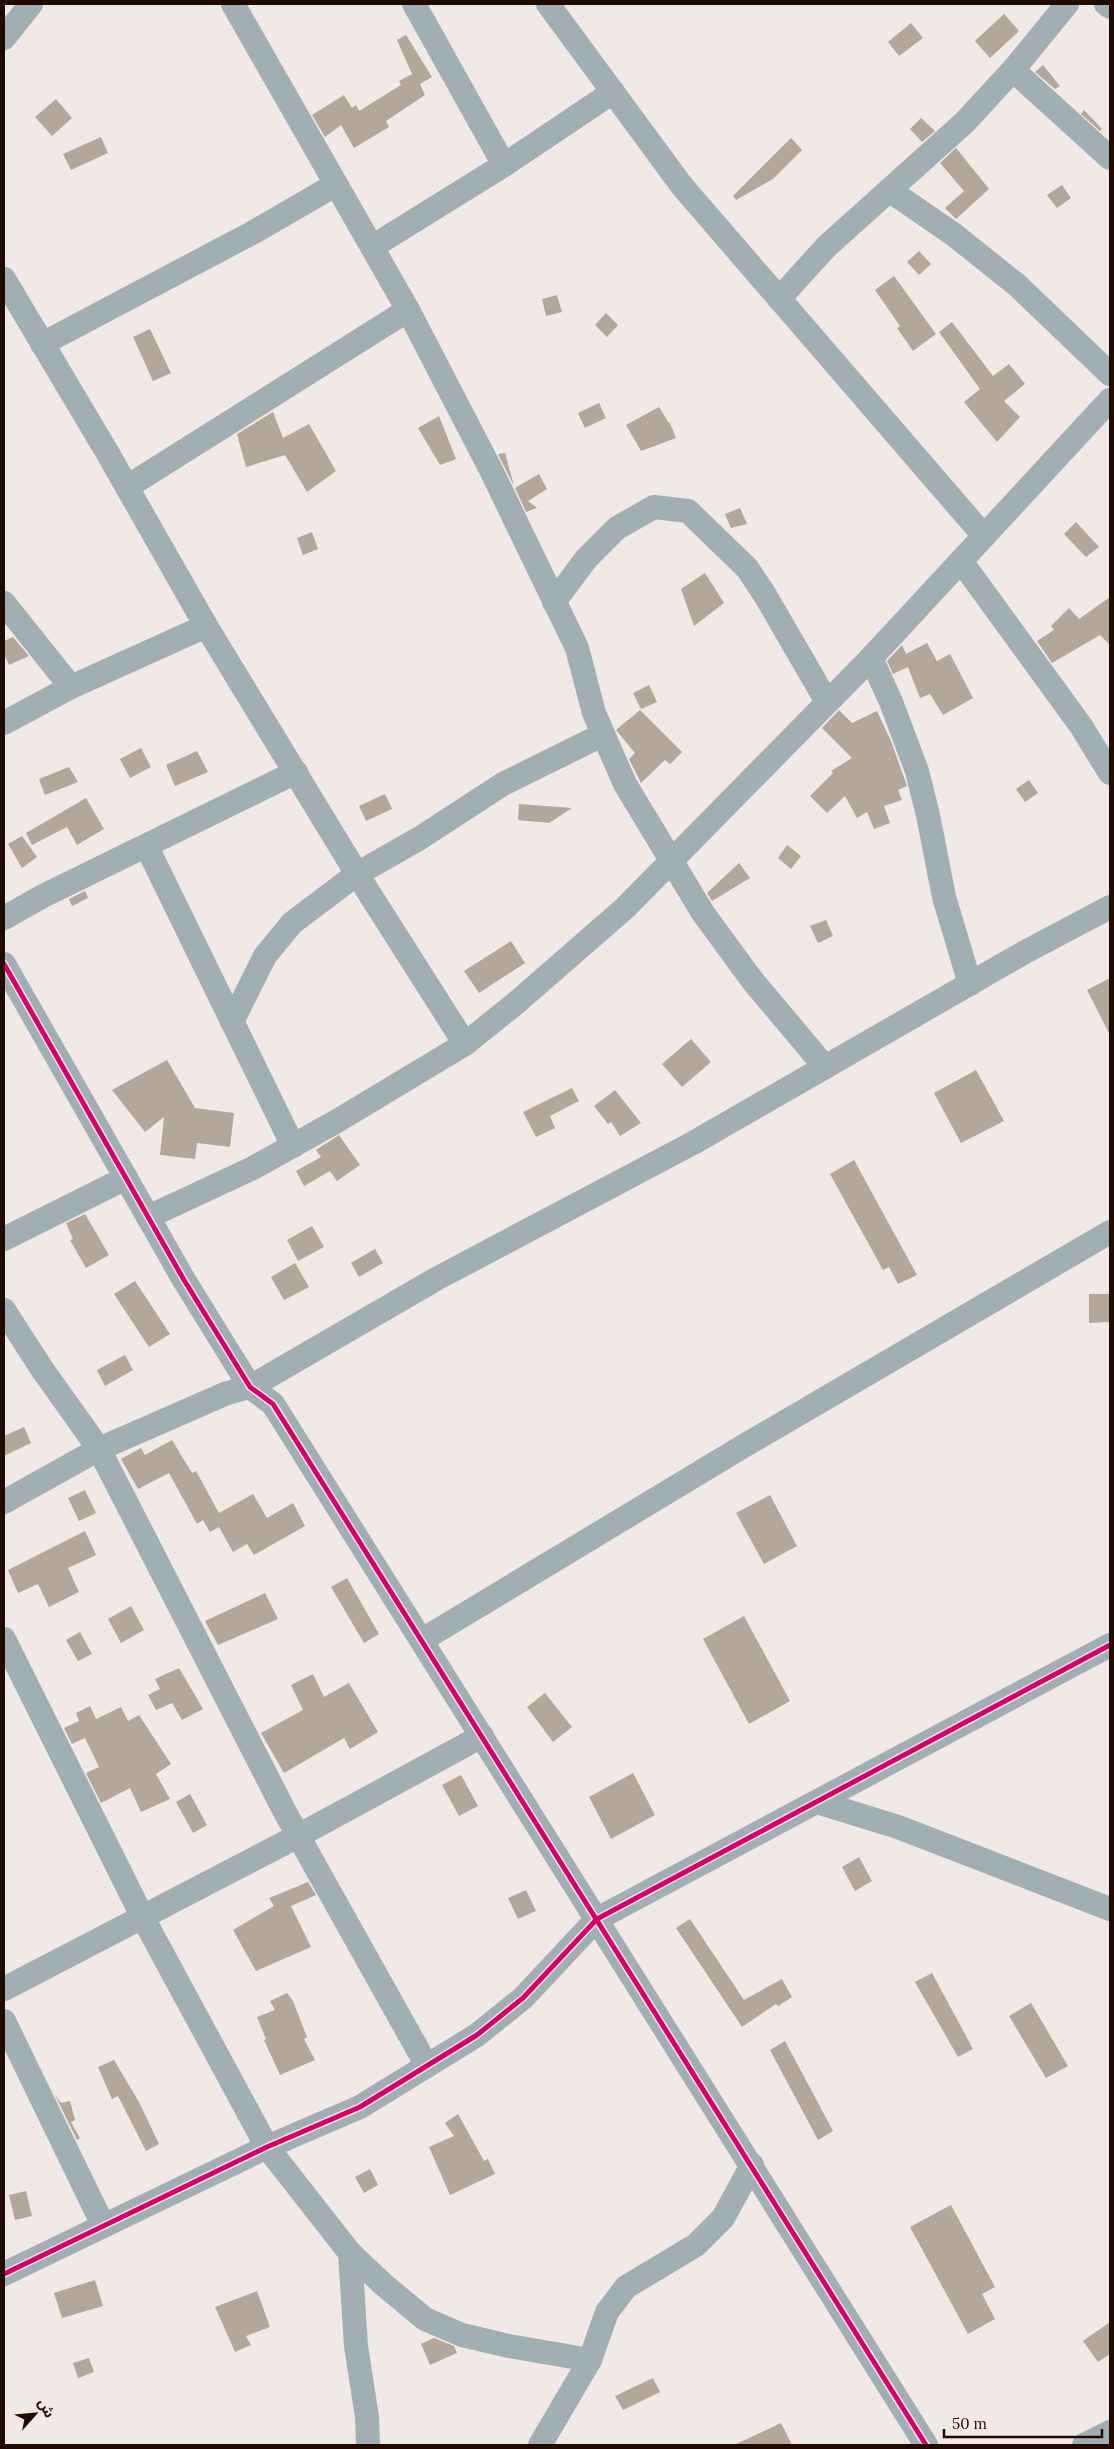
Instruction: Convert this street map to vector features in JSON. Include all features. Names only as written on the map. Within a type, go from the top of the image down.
[{"type":"street","points":[[4,38],[31,4]]},
{"type":"street","points":[[233,4],[408,310],[491,470],[576,648],[602,734],[625,784],[702,913],[752,980],[825,1067]]},
{"type":"street","points":[[414,4],[504,165]]},
{"type":"street","points":[[548,4],[682,186],[984,536]]},
{"type":"street","points":[[779,299],[826,247],[965,122],[1013,70],[1066,4]]},
{"type":"street","points":[[1106,4],[1110,6]]},
{"type":"street","points":[[1013,70],[1110,158]]},
{"type":"street","points":[[372,247],[504,165],[613,92]]},
{"type":"street","points":[[42,344],[252,234],[335,185]]},
{"type":"street","points":[[889,190],[954,234],[1017,285],[1110,374]]},
{"type":"street","points":[[4,279],[127,487],[206,626],[357,874],[465,1044]]},
{"type":"street","points":[[127,487],[408,310]]},
{"type":"street","points":[[148,1216],[253,1168],[293,1146],[465,1044],[516,1003],[625,908],[871,658],[1109,402]]},
{"type":"street","points":[[554,602],[586,559],[617,528],[654,507],[688,511],[747,568],[765,595],[827,702]]},
{"type":"street","points":[[961,561],[1081,726],[1110,773]]},
{"type":"street","points":[[4,603],[71,687]]},
{"type":"street","points":[[4,723],[71,687],[206,626]]},
{"type":"street","points":[[871,658],[891,702],[917,771],[928,815],[944,897],[970,984]]},
{"type":"street","points":[[232,1022],[265,956],[292,923],[357,874],[420,838],[504,784],[602,734]]},
{"type":"street","points":[[4,918],[44,896],[147,847],[296,772]]},
{"type":"street","points":[[147,847],[293,1146]]},
{"type":"street","points":[[4,1502],[99,1449],[227,1393],[250,1387],[436,1279],[693,1143],[970,984],[1110,907]]},
{"type":"street","points":[[4,964],[148,1216],[250,1387],[272,1404],[752,2165],[926,2445]]},
{"type":"street","points":[[4,1239],[126,1178]]},
{"type":"street","points":[[422,1640],[750,1442],[1110,1232]]},
{"type":"street","points":[[4,1310],[42,1369],[99,1449],[298,1836],[427,2066]]},
{"type":"street","points":[[4,1639],[142,1916],[267,2146],[350,2253],[384,2285],[425,2319],[447,2329],[462,2335],[509,2346],[590,2360]]},
{"type":"street","points":[[4,2274],[267,2146],[360,2107],[478,2035],[523,1998],[597,1919],[1110,1645]]},
{"type":"street","points":[[4,1989],[298,1836],[482,1736]]},
{"type":"street","points":[[817,1802],[898,1827],[1110,1910]]},
{"type":"street","points":[[4,2021],[103,2225]]},
{"type":"street","points":[[540,2445],[590,2360],[607,2312],[626,2287],[696,2245],[723,2218],[752,2165]]},
{"type":"street","points":[[350,2253],[356,2346],[367,2417],[368,2445]]},
{"type":"street","points":[[1084,2445],[1110,2432]]},
{"type":"building","points":[[1004,14],[1019,31],[990,58],[975,41]]},
{"type":"building","points":[[911,23],[923,38],[899,56],[888,42]]},
{"type":"building","points":[[406,35],[432,77],[420,84],[425,95],[386,121],[389,127],[354,148],[341,125],[325,137],[312,115],[344,95],[352,108],[356,105],[359,111],[401,85],[399,81],[412,74],[397,40]]},
{"type":"building","points":[[1043,65],[1060,86],[1055,89],[1035,72]]},
{"type":"building","points":[[56,99],[72,118],[52,136],[35,117]]},
{"type":"building","points":[[1084,110],[1102,129],[1100,131],[1081,114]]},
{"type":"building","points":[[921,118],[935,131],[922,142],[910,129]]},
{"type":"building","points":[[101,137],[108,153],[71,170],[63,154]]},
{"type":"building","points":[[791,138],[802,150],[773,179],[736,200],[733,196]]},
{"type":"building","points":[[956,148],[989,189],[956,219],[945,208],[964,191],[940,163]]},
{"type":"building","points":[[1062,185],[1071,198],[1057,208],[1047,195]]},
{"type":"building","points":[[919,251],[931,264],[919,275],[907,262]]},
{"type":"building","points":[[894,276],[936,334],[913,351],[897,328],[900,326],[875,290]]},
{"type":"building","points":[[557,295],[562,312],[546,316],[542,299]]},
{"type":"building","points":[[606,313],[618,325],[607,337],[595,325]]},
{"type":"building","points":[[952,322],[993,376],[1009,364],[1025,384],[1004,401],[1020,417],[997,442],[964,402],[980,389],[939,332]]},
{"type":"building","points":[[150,329],[171,373],[153,381],[133,337]]},
{"type":"building","points":[[599,403],[606,418],[585,428],[578,413]]},
{"type":"building","points":[[659,407],[670,423],[676,438],[641,451],[626,425]]},
{"type":"building","points":[[273,412],[283,438],[309,424],[336,471],[307,492],[285,455],[246,467],[237,434]]},
{"type":"building","points":[[439,416],[456,459],[440,465],[418,428]]},
{"type":"building","points":[[505,453],[514,486],[498,454]]},
{"type":"building","points":[[539,474],[547,489],[528,501],[537,508],[526,512],[515,488]]},
{"type":"building","points":[[740,508],[747,524],[731,528],[725,514]]},
{"type":"building","points":[[1076,522],[1099,547],[1086,557],[1064,534]]},
{"type":"building","points":[[312,532],[318,549],[303,555],[297,538]]},
{"type":"building","points":[[705,573],[724,603],[694,626],[681,589]]},
{"type":"building","points":[[1110,597],[1110,645],[1100,635],[1052,663],[1037,641],[1054,630],[1051,626],[1069,608],[1079,619]]},
{"type":"building","points":[[13,637],[29,656],[9,665],[4,654],[4,641]]},
{"type":"building","points":[[927,643],[937,661],[950,654],[973,698],[943,715],[930,694],[920,698],[908,667],[893,674],[887,661],[902,645],[906,654]]},
{"type":"building","points":[[649,685],[657,702],[641,709],[633,693]]},
{"type":"building","points":[[640,710],[682,752],[670,764],[665,760],[641,783],[629,759],[635,753],[616,730]]},
{"type":"building","points":[[839,710],[852,723],[877,711],[891,741],[907,786],[898,790],[902,800],[884,806],[890,823],[874,829],[867,812],[857,818],[845,796],[827,813],[810,796],[833,773],[831,771],[852,758],[822,728]]},
{"type":"building","points":[[141,748],[151,767],[130,778],[120,759]]},
{"type":"building","points":[[197,751],[208,772],[175,786],[166,765]]},
{"type":"building","points":[[69,767],[78,782],[45,795],[39,779]]},
{"type":"building","points":[[1029,780],[1038,793],[1025,802],[1016,789]]},
{"type":"building","points":[[385,794],[392,809],[366,821],[359,806]]},
{"type":"building","points":[[86,798],[104,829],[77,845],[67,827],[32,845],[26,833]]},
{"type":"building","points":[[519,804],[572,808],[549,823],[518,820]]},
{"type":"building","points":[[22,836],[37,857],[22,868],[8,844]]},
{"type":"building","points":[[787,845],[801,856],[791,869],[778,858]]},
{"type":"building","points":[[739,863],[750,878],[712,901],[707,893]]},
{"type":"building","points":[[85,891],[88,898],[72,906],[69,899]]},
{"type":"building","points":[[826,920],[833,936],[818,943],[810,926]]},
{"type":"building","points":[[511,941],[525,963],[479,993],[464,971]]},
{"type":"building","points":[[1110,978],[1110,1035],[1087,990]]},
{"type":"building","points":[[691,1039],[711,1062],[682,1087],[662,1064]]},
{"type":"building","points":[[167,1060],[195,1108],[234,1113],[230,1147],[197,1143],[195,1159],[160,1155],[164,1117],[145,1132],[112,1090]]},
{"type":"building","points":[[976,1070],[1004,1121],[961,1143],[934,1093]]},
{"type":"building","points":[[572,1088],[579,1101],[550,1116],[555,1128],[536,1137],[523,1112]]},
{"type":"building","points":[[615,1090],[641,1123],[620,1136],[611,1122],[608,1124],[594,1106]]},
{"type":"building","points":[[339,1135],[360,1165],[337,1181],[330,1171],[304,1186],[296,1171],[321,1157],[316,1150]]},
{"type":"building","points":[[854,1160],[917,1275],[898,1284],[889,1267],[883,1270],[830,1174]]},
{"type":"building","points":[[85,1214],[109,1255],[86,1268],[70,1240],[73,1239],[66,1223]]},
{"type":"building","points":[[312,1226],[324,1247],[298,1261],[287,1240]]},
{"type":"building","points":[[375,1249],[383,1263],[359,1277],[351,1263]]},
{"type":"building","points":[[295,1263],[309,1287],[284,1300],[271,1277]]},
{"type":"building","points":[[135,1281],[170,1334],[149,1347],[114,1294]]},
{"type":"building","points":[[1089,1294],[1109,1294],[1110,1322],[1089,1323]]},
{"type":"building","points":[[125,1355],[133,1370],[105,1386],[97,1370]]},
{"type":"building","points":[[24,1427],[31,1443],[4,1456],[4,1436]]},
{"type":"building","points":[[172,1440],[192,1473],[196,1471],[219,1513],[253,1494],[267,1518],[293,1503],[305,1526],[254,1555],[247,1544],[233,1552],[219,1527],[210,1532],[203,1520],[197,1524],[169,1473],[138,1489],[121,1459],[141,1448],[145,1455]]},
{"type":"building","points":[[85,1490],[96,1513],[79,1521],[68,1498]]},
{"type":"building","points":[[770,1495],[797,1546],[764,1564],[736,1513]]},
{"type":"building","points":[[85,1531],[96,1555],[68,1568],[79,1592],[49,1607],[38,1584],[18,1593],[8,1570]]},
{"type":"building","points":[[347,1578],[379,1634],[364,1643],[331,1587]]},
{"type":"building","points":[[265,1593],[278,1619],[218,1645],[205,1621]]},
{"type":"building","points":[[131,1606],[144,1630],[121,1643],[108,1619]]},
{"type":"building","points":[[744,1616],[790,1701],[749,1724],[703,1639]]},
{"type":"building","points":[[80,1632],[92,1654],[78,1661],[66,1640]]},
{"type":"building","points":[[179,1668],[203,1709],[182,1720],[172,1703],[156,1710],[148,1695],[160,1689],[155,1679]]},
{"type":"building","points":[[313,1674],[324,1697],[349,1683],[378,1732],[350,1749],[344,1738],[284,1773],[261,1733],[303,1710],[291,1685]]},
{"type":"building","points":[[545,1693],[572,1727],[553,1742],[527,1707]]},
{"type":"building","points":[[90,1706],[96,1719],[121,1707],[128,1721],[139,1715],[171,1764],[156,1774],[170,1799],[141,1812],[130,1788],[101,1803],[86,1773],[99,1767],[85,1738],[72,1744],[64,1728],[79,1721],[76,1713]]},
{"type":"building","points":[[633,1773],[655,1815],[611,1839],[589,1797]]},
{"type":"building","points":[[461,1775],[478,1806],[459,1816],[442,1785]]},
{"type":"building","points":[[190,1794],[207,1825],[193,1833],[176,1802]]},
{"type":"building","points":[[859,1857],[872,1881],[855,1891],[842,1867]]},
{"type":"building","points":[[308,1882],[316,1895],[291,1906],[311,1947],[256,1971],[233,1930],[274,1906],[269,1898]]},
{"type":"building","points":[[526,1890],[536,1911],[518,1919],[508,1898]]},
{"type":"building","points":[[690,1919],[744,2000],[782,1979],[792,1997],[778,2006],[776,2004],[742,2027],[676,1928]]},
{"type":"building","points":[[932,1973],[973,2049],[958,2057],[915,1982]]},
{"type":"building","points":[[287,1993],[293,2001],[307,2037],[304,2039],[315,2060],[280,2075],[264,2040],[266,2039],[257,2017],[275,2010],[270,2001]]},
{"type":"building","points":[[1031,2003],[1068,2066],[1046,2078],[1009,2016]]},
{"type":"building","points":[[785,2041],[833,2131],[818,2140],[770,2050]]},
{"type":"building","points":[[114,2060],[139,2102],[159,2144],[146,2151],[118,2096],[112,2099],[98,2067]]},
{"type":"building","points":[[55,2095],[61,2103],[70,2101],[75,2120],[71,2122],[80,2138],[77,2140]]},
{"type":"building","points":[[458,2114],[484,2161],[488,2159],[495,2174],[450,2195],[429,2147],[454,2136],[445,2123]]},
{"type":"building","points":[[370,2169],[378,2185],[364,2193],[355,2177]]},
{"type":"building","points":[[26,2191],[32,2216],[15,2220],[9,2195]]},
{"type":"building","points":[[951,2205],[995,2287],[982,2294],[995,2319],[968,2334],[910,2227]]},
{"type":"building","points":[[95,2280],[103,2306],[62,2318],[54,2293]]},
{"type":"building","points":[[257,2291],[270,2327],[246,2336],[251,2345],[235,2352],[215,2307]]},
{"type":"building","points":[[1110,2322],[1110,2354],[1098,2362],[1083,2341]]},
{"type":"building","points":[[434,2338],[454,2346],[457,2353],[430,2365],[421,2344]]},
{"type":"building","points":[[89,2358],[94,2372],[78,2378],[73,2363]]},
{"type":"building","points":[[653,2378],[660,2392],[623,2410],[615,2396]]},
{"type":"building","points":[[781,2423],[792,2445],[734,2445]]},
{"type":"cycle path","points":[[4,964],[184,1280],[250,1387],[273,1404],[926,2445]]},
{"type":"cycle path","points":[[4,2274],[267,2147],[360,2107],[477,2035],[523,1998],[597,1919],[1110,1645]]}]
